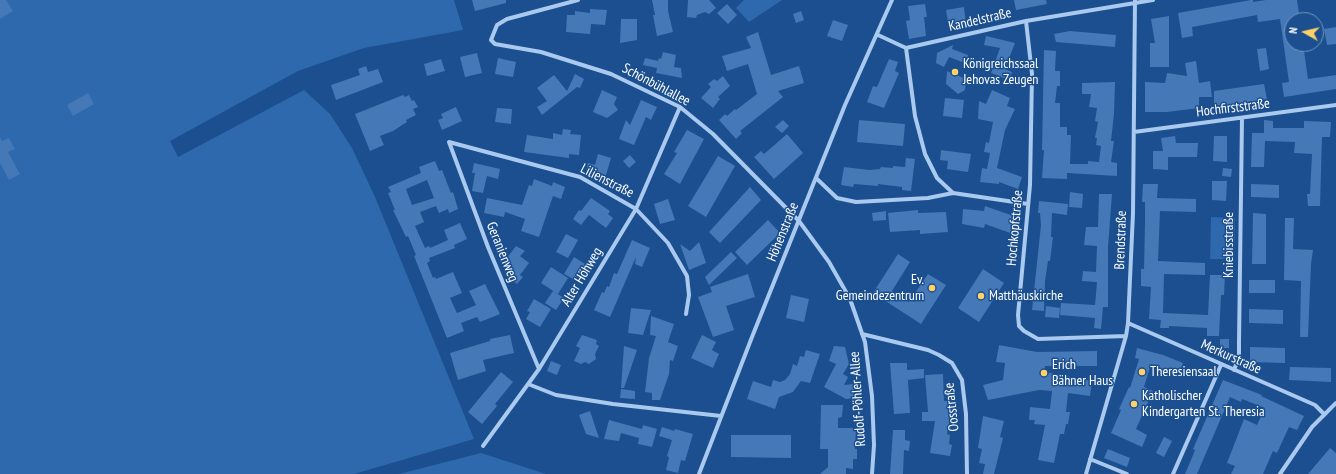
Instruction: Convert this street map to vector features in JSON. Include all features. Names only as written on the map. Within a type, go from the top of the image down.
[{"type":"street","name":"Schönbühlallee","points":[[578,0],[507,19],[497,25],[491,40],[495,44],[541,52],[611,74],[680,107],[713,134],[799,220]]},
{"type":"street","name":"Höhenstraße","points":[[699,474],[816,178],[892,0]]},
{"type":"street","name":"Kandelstraße","points":[[906,48],[1026,21],[1153,0]]},
{"type":"street","name":"Brendstraße","points":[[1086,474],[1126,336],[1128,323],[1133,213],[1134,2]]},
{"type":"street","name":"Hochkopfstraße","points":[[1026,21],[1032,74],[1028,204],[1018,315],[1019,326],[1024,331],[1038,338],[1126,336]]},
{"type":"street","points":[[878,35],[906,48],[916,116],[925,154],[937,178],[953,193]]},
{"type":"street","name":"Hochfirststraße","points":[[1134,132],[1336,105]]},
{"type":"street","name":"Alter Höhweg","points":[[483,446],[539,369],[636,209],[680,107]]},
{"type":"street","name":"Kniebisstraße","points":[[1234,370],[1239,357],[1242,118]]},
{"type":"street","name":"Lilienstraße","points":[[448,142],[580,178],[636,209],[668,243],[687,276],[689,295],[686,314]]},
{"type":"street","name":"Geranienweg","points":[[448,142],[488,247],[539,369]]},
{"type":"street","points":[[816,178],[837,198],[856,202],[928,198],[953,193],[1028,204]]},
{"type":"street","name":"Rudolf-Pöhler-Allee","points":[[799,220],[829,262],[850,299],[865,342],[872,396],[874,445],[872,474]]},
{"type":"street","name":"Merkurstraße","points":[[1128,323],[1220,365],[1314,405],[1324,414]]},
{"type":"street","name":"Oosstraße","points":[[862,334],[928,350],[952,363],[962,380],[966,414],[967,474]]},
{"type":"street","points":[[1173,474],[1220,365]]},
{"type":"street","points":[[528,384],[563,396],[722,416]]},
{"type":"street","points":[[1280,474],[1312,427],[1336,403]]},
{"type":"street","points":[[1090,458],[1127,474]]},
{"type":"shaded area","points":[[0,0],[454,0],[463,30],[364,48],[298,71],[170,141],[178,157],[304,90],[330,114],[352,148],[375,197],[474,439],[354,474],[0,474]]},
{"type":"shaded area","points":[[744,0],[782,0],[749,22],[736,8]]},
{"type":"shaded area","points":[[1211,217],[1235,218],[1234,259],[1210,259]]},
{"type":"shaded area","points":[[481,453],[546,474],[399,474]]},
{"type":"building","points":[[0,0],[6,0],[13,11],[0,19]]},
{"type":"building","points":[[472,0],[506,0],[506,3],[475,11]]},
{"type":"building","points":[[652,0],[668,0],[668,11],[673,32],[657,36]]},
{"type":"building","points":[[688,0],[709,0],[716,8],[709,14],[705,12],[697,15],[696,18],[687,17]]},
{"type":"building","points":[[1014,0],[1046,0],[1047,4],[1016,10]]},
{"type":"building","points":[[1251,0],[1253,0],[1253,2],[1266,0],[1297,0],[1299,12],[1284,12],[1284,47],[1280,19],[1258,22],[1257,15],[1192,27],[1193,36],[1182,38],[1178,13]]},
{"type":"building","points":[[727,4],[737,15],[728,24],[717,13]]},
{"type":"building","points":[[925,4],[927,17],[924,17],[926,36],[909,39],[906,21],[910,20],[908,6]]},
{"type":"building","points":[[964,7],[966,25],[949,28],[946,10]]},
{"type":"building","points":[[590,9],[607,10],[605,25],[591,24],[590,34],[566,32],[567,15],[575,15],[575,11],[590,13]]},
{"type":"building","points":[[801,11],[804,20],[796,23],[793,14]]},
{"type":"building","points":[[1169,16],[1169,67],[1150,67],[1150,43],[1155,43],[1151,19]]},
{"type":"building","points":[[621,19],[637,19],[637,40],[620,43]]},
{"type":"building","points":[[833,20],[848,25],[842,41],[827,36]]},
{"type":"building","points":[[1336,27],[1336,44],[1327,45],[1324,29]]},
{"type":"building","points":[[1070,31],[1116,35],[1115,47],[1056,42],[1054,34]]},
{"type":"building","points":[[758,32],[771,75],[799,66],[804,83],[778,91],[783,97],[740,131],[742,133],[736,139],[719,120],[725,114],[727,116],[757,94],[748,64],[727,71],[722,56],[751,48],[746,37]]},
{"type":"building","points":[[986,36],[1015,43],[1005,69],[1012,72],[1009,80],[991,73],[1000,48],[984,45]]},
{"type":"building","points":[[953,45],[952,49],[968,55],[967,64],[949,57],[944,67],[936,63],[937,53]]},
{"type":"building","points":[[1266,48],[1269,69],[1260,71],[1257,49]]},
{"type":"building","points":[[1044,50],[1056,51],[1055,71],[1060,71],[1060,86],[1057,86],[1055,103],[1060,103],[1060,127],[1067,127],[1067,135],[1071,135],[1070,164],[1088,164],[1088,161],[1099,162],[1101,146],[1096,145],[1097,138],[1095,138],[1098,122],[1095,121],[1097,108],[1089,107],[1091,94],[1082,94],[1082,83],[1115,82],[1111,141],[1114,141],[1111,162],[1117,163],[1117,176],[1067,173],[1067,179],[1042,178],[1044,150],[1042,150]]},
{"type":"building","points":[[663,52],[676,55],[674,67],[681,68],[682,78],[656,73],[657,68],[643,65],[645,58],[658,61],[659,58],[661,59]]},
{"type":"building","points":[[1285,52],[1304,52],[1308,79],[1336,75],[1336,89],[1284,97],[1282,83],[1289,82]]},
{"type":"building","points":[[477,53],[482,73],[465,77],[460,57]]},
{"type":"building","points":[[498,58],[516,62],[513,77],[495,74]]},
{"type":"building","points":[[441,59],[445,71],[427,76],[424,64]]},
{"type":"building","points":[[889,59],[898,62],[895,71],[899,73],[884,108],[867,102],[873,86],[877,87]]},
{"type":"building","points":[[1196,61],[1199,83],[1210,81],[1212,97],[1199,97],[1199,108],[1167,112],[1145,112],[1145,82],[1165,83],[1167,73],[1187,76],[1185,63]]},
{"type":"building","points":[[366,66],[368,72],[378,69],[383,82],[336,100],[331,85],[360,75],[358,69]]},
{"type":"building","points":[[947,71],[966,79],[965,90],[958,94],[946,84]]},
{"type":"building","points":[[575,74],[584,79],[580,88],[577,87],[542,115],[537,107],[547,101],[537,88],[554,75],[567,91]]},
{"type":"building","points":[[723,76],[730,86],[718,97],[720,99],[713,108],[701,98],[711,87],[708,84],[714,79],[717,81]]},
{"type":"building","points":[[1264,84],[1267,99],[1214,107],[1214,91]]},
{"type":"building","points":[[602,90],[617,97],[614,104],[618,110],[607,118],[593,112]]},
{"type":"building","points":[[992,90],[1010,98],[1007,106],[1015,109],[1005,130],[997,168],[1022,177],[1018,189],[999,182],[999,184],[980,182],[982,168],[987,169],[990,153],[984,152],[986,142],[989,143],[993,122],[978,119],[979,101],[986,104]]},
{"type":"building","points":[[88,93],[94,104],[73,116],[67,105]]},
{"type":"building","points":[[403,95],[405,97],[409,95],[412,101],[414,100],[418,107],[413,109],[416,115],[406,120],[407,122],[393,131],[380,136],[384,145],[370,151],[355,114]]},
{"type":"building","points":[[945,98],[964,100],[962,118],[943,116]]},
{"type":"building","points":[[641,100],[657,107],[651,120],[646,117],[634,145],[619,139],[626,120],[630,125]]},
{"type":"building","points":[[456,107],[462,121],[442,130],[438,120],[443,118],[441,114]]},
{"type":"building","points":[[497,108],[512,109],[511,124],[495,122]]},
{"type":"building","points":[[783,120],[789,126],[782,133],[775,127]]},
{"type":"building","points":[[859,120],[905,124],[903,146],[857,142]]},
{"type":"building","points":[[1264,120],[1273,121],[1273,128],[1304,128],[1304,121],[1331,122],[1330,137],[1322,137],[1320,206],[1308,206],[1307,194],[1310,194],[1312,154],[1294,153],[1295,142],[1265,141],[1264,167],[1251,167],[1252,133],[1264,133]]},
{"type":"building","points":[[563,129],[571,130],[570,134],[581,135],[579,155],[569,154],[569,158],[524,152],[527,135],[553,139],[553,133],[562,135]]},
{"type":"building","points":[[687,130],[704,139],[680,184],[664,174],[677,153],[674,152]]},
{"type":"building","points":[[787,134],[803,153],[774,179],[754,157],[761,151],[764,154]]},
{"type":"building","points":[[1175,136],[1176,143],[1198,143],[1197,157],[1168,157],[1168,170],[1153,169],[1153,151],[1163,151],[1161,138]]},
{"type":"building","points":[[1214,136],[1227,136],[1227,162],[1213,161]]},
{"type":"building","points":[[0,137],[2,141],[9,138],[15,149],[8,152],[20,174],[9,180],[0,163]]},
{"type":"building","points":[[941,150],[971,154],[968,172],[947,169],[948,161],[940,160]]},
{"type":"building","points":[[598,154],[611,158],[606,175],[602,174],[601,176],[586,172],[588,163],[595,165]]},
{"type":"building","points":[[630,155],[636,162],[629,168],[623,161]]},
{"type":"building","points":[[718,156],[735,166],[706,217],[688,206]]},
{"type":"building","points":[[906,158],[915,159],[911,191],[902,190],[902,187],[878,184],[878,186],[854,184],[853,187],[841,185],[844,167],[869,170],[880,169],[881,167],[893,168],[893,166],[905,167]]},
{"type":"building","points":[[435,161],[439,171],[442,170],[451,193],[453,192],[458,209],[449,213],[448,209],[439,213],[436,206],[420,212],[424,222],[415,226],[425,248],[429,246],[430,248],[448,240],[444,230],[460,223],[467,239],[454,245],[455,248],[429,258],[430,261],[427,263],[433,278],[435,277],[436,279],[453,272],[462,293],[450,298],[457,313],[476,305],[469,291],[485,284],[500,314],[480,322],[477,317],[461,323],[464,331],[447,338],[414,256],[416,255],[408,236],[406,237],[393,210],[395,210],[388,193],[391,192],[388,187],[421,173],[419,167]],"holes":[[[427,180],[434,198],[412,205],[406,189]]]},
{"type":"building","points":[[474,163],[500,169],[498,179],[487,176],[483,193],[472,191],[475,173],[472,173]]},
{"type":"building","points":[[1223,168],[1232,169],[1231,177],[1222,176]]},
{"type":"building","points":[[534,179],[552,186],[553,182],[565,187],[561,199],[553,196],[539,237],[521,231],[525,219],[505,212],[504,217],[484,213],[487,198],[522,205],[529,185],[532,186]]},
{"type":"building","points":[[1212,181],[1227,181],[1226,201],[1212,200]]},
{"type":"building","points":[[1143,184],[1158,184],[1157,198],[1196,199],[1196,212],[1160,211],[1158,261],[1205,263],[1205,275],[1164,274],[1163,313],[1208,315],[1210,275],[1225,275],[1224,295],[1221,295],[1219,336],[1207,336],[1207,328],[1169,326],[1169,328],[1160,328],[1161,320],[1149,319],[1151,287],[1141,286],[1141,269],[1144,269],[1145,223],[1145,202],[1142,202]]},
{"type":"building","points":[[1251,184],[1279,185],[1279,198],[1251,197]]},
{"type":"building","points":[[750,187],[761,200],[720,243],[709,232]]},
{"type":"building","points":[[1070,192],[1083,194],[1082,208],[1069,207]]},
{"type":"building","points":[[1099,194],[1112,194],[1108,247],[1108,307],[1103,307],[1101,329],[1094,328],[1095,318],[1060,315],[1061,303],[1095,305],[1097,282],[1082,281],[1083,271],[1096,272],[1097,246],[1084,245],[1086,227],[1098,227]]},
{"type":"building","points":[[591,198],[610,211],[608,214],[613,218],[606,228],[589,215],[581,225],[573,219],[579,210],[581,211]]},
{"type":"building","points":[[668,199],[675,220],[660,224],[654,204]]},
{"type":"building","points":[[1039,201],[1068,204],[1067,215],[1052,213],[1051,237],[1053,237],[1050,261],[1048,261],[1045,281],[1044,311],[1032,310],[1041,225],[1040,213],[1038,213]]},
{"type":"building","points":[[985,206],[1019,218],[1013,234],[985,224],[984,228],[962,224],[963,209],[984,211]]},
{"type":"building","points":[[918,210],[918,213],[946,212],[948,232],[920,234],[920,230],[890,232],[888,213]]},
{"type":"building","points":[[886,211],[886,220],[873,221],[872,213]]},
{"type":"building","points":[[1253,213],[1266,214],[1266,264],[1252,264]]},
{"type":"building","points":[[1285,218],[1294,218],[1293,249],[1313,250],[1308,337],[1300,337],[1301,281],[1284,280]]},
{"type":"building","points":[[768,220],[780,233],[747,265],[735,252]]},
{"type":"building","points":[[566,234],[578,240],[568,258],[556,252]]},
{"type":"building","points":[[632,240],[650,248],[642,267],[635,264],[636,257],[610,317],[594,310],[602,292],[604,293],[607,286],[609,287],[614,273],[617,274]]},
{"type":"building","points":[[699,242],[706,263],[689,270],[680,244],[690,251]]},
{"type":"building","points":[[516,246],[525,251],[520,256],[529,263],[520,275],[523,277],[517,284],[509,278],[514,271],[503,263]]},
{"type":"building","points":[[731,252],[737,258],[709,285],[705,277]]},
{"type":"building","name":"Ev. Gemeindezentrum","points":[[898,254],[910,262],[892,291],[909,302],[928,274],[946,285],[921,324],[873,293]]},
{"type":"building","points":[[574,257],[585,264],[575,280],[564,274]]},
{"type":"building","points":[[551,267],[568,278],[558,294],[541,283]]},
{"type":"building","name":"Matthäuskirche","points":[[983,269],[1004,283],[979,322],[958,308]]},
{"type":"building","points":[[748,274],[755,297],[726,306],[734,330],[713,337],[698,297],[712,292],[710,287]]},
{"type":"building","points":[[1249,280],[1275,280],[1275,293],[1249,293]]},
{"type":"building","points":[[553,291],[564,298],[556,310],[545,303]]},
{"type":"building","points":[[791,295],[809,299],[804,322],[786,318]]},
{"type":"building","points":[[534,299],[551,309],[540,327],[526,319],[530,312],[527,311]]},
{"type":"building","points":[[1046,306],[1060,308],[1059,318],[1045,317]]},
{"type":"building","points":[[631,308],[651,310],[643,335],[628,333]]},
{"type":"building","points":[[1249,309],[1283,310],[1283,324],[1249,323]]},
{"type":"building","points":[[651,316],[674,324],[668,342],[678,346],[673,361],[670,360],[669,374],[660,400],[652,400],[652,393],[645,392],[649,358],[656,336],[650,335]]},
{"type":"building","points":[[510,335],[514,353],[483,360],[486,371],[458,380],[450,353],[490,341],[490,339]]},
{"type":"building","points":[[582,335],[597,340],[596,344],[599,346],[595,354],[596,359],[589,364],[585,362],[581,364],[574,361],[580,348],[576,346]]},
{"type":"building","points":[[702,335],[716,342],[712,350],[719,354],[713,368],[691,358]]},
{"type":"building","points":[[1220,339],[1229,339],[1229,348],[1220,348]]},
{"type":"building","name":"Erich Bähner Haus","points":[[999,345],[1037,352],[1097,351],[1097,366],[1045,366],[1045,372],[1092,381],[1090,396],[1068,393],[1066,412],[1070,412],[1068,424],[1066,424],[1064,434],[1060,434],[1054,463],[1038,460],[1045,425],[1034,424],[1035,420],[1029,420],[1030,407],[1050,409],[1052,391],[1039,390],[988,400],[983,385],[1003,380],[1005,363],[996,362]]},
{"type":"building","points":[[624,346],[637,350],[624,388],[621,388]]},
{"type":"building","points":[[834,346],[845,347],[849,364],[843,374],[848,377],[844,385],[854,384],[855,398],[846,399],[824,387],[836,364],[829,361]]},
{"type":"building","points":[[1250,347],[1285,348],[1285,363],[1250,362]]},
{"type":"building","points":[[1137,348],[1163,355],[1183,363],[1178,375],[1151,364],[1144,387],[1153,391],[1136,429],[1147,435],[1142,447],[1111,433],[1121,410],[1119,409],[1129,387],[1130,388],[1139,359],[1135,358]]},
{"type":"building","points":[[806,350],[820,354],[810,383],[801,381],[793,392],[779,397],[775,409],[747,399],[753,381],[771,387],[773,380],[780,382],[785,380],[790,374],[793,364],[797,366],[800,356],[804,357]]},
{"type":"building","points":[[551,361],[561,365],[557,375],[547,371]]},
{"type":"building","points":[[890,363],[907,363],[907,370],[924,369],[924,378],[908,380],[910,413],[894,414]]},
{"type":"building","points":[[1290,367],[1331,368],[1331,382],[1289,380]]},
{"type":"building","points":[[501,372],[513,382],[495,404],[497,406],[482,424],[468,412]]},
{"type":"building","points":[[943,374],[944,401],[948,401],[949,424],[947,434],[950,435],[949,444],[952,445],[950,456],[930,453],[935,421],[922,421],[922,412],[928,412],[925,375]]},
{"type":"building","points":[[1223,380],[1262,395],[1261,396],[1304,416],[1297,430],[1289,427],[1277,453],[1273,451],[1263,474],[1231,474],[1235,466],[1227,463],[1244,419],[1257,425],[1265,408],[1242,399],[1241,402],[1230,397],[1197,474],[1185,474],[1195,450],[1193,449]]},
{"type":"building","points":[[621,389],[635,391],[635,399],[620,398]]},
{"type":"building","points":[[821,405],[843,405],[842,417],[838,418],[838,428],[856,428],[855,449],[857,449],[857,459],[853,459],[853,469],[846,468],[846,474],[820,474],[828,467],[828,449],[820,449]]},
{"type":"building","points":[[590,411],[599,438],[586,434],[579,415]]},
{"type":"building","points":[[983,416],[1004,421],[1000,437],[1003,438],[994,474],[983,474],[985,464],[979,463],[982,449],[978,448]]},
{"type":"building","points":[[609,420],[642,429],[643,425],[657,429],[652,447],[638,444],[639,438],[621,433],[619,441],[604,439]]},
{"type":"building","points":[[662,427],[674,431],[675,429],[693,434],[685,461],[681,460],[678,473],[666,470],[669,457],[667,456],[672,440],[659,436]]},
{"type":"building","points":[[893,430],[905,430],[905,440],[910,441],[909,451],[904,450],[903,474],[890,474]]},
{"type":"building","points":[[731,435],[791,435],[791,458],[731,457]]},
{"type":"building","points":[[1164,437],[1172,441],[1164,457],[1156,453]]},
{"type":"building","points":[[1330,448],[1336,453],[1336,474],[1308,474]]},
{"type":"building","points":[[1108,449],[1130,458],[1127,467],[1104,458]]},
{"type":"place","name":"Königreichssaal Jehovas Zeugen","points":[[955,72]]},
{"type":"place","name":"Ev. Gemeindezentrum","points":[[932,288]]},
{"type":"place","name":"Matthäuskirche","points":[[981,296]]},
{"type":"place","name":"Theresiensaal","points":[[1142,372]]},
{"type":"place","name":"Erich Bähner Haus","points":[[1044,373]]},
{"type":"place","name":"Katholischer Kindergarten St. Theresia","points":[[1134,404]]}]
